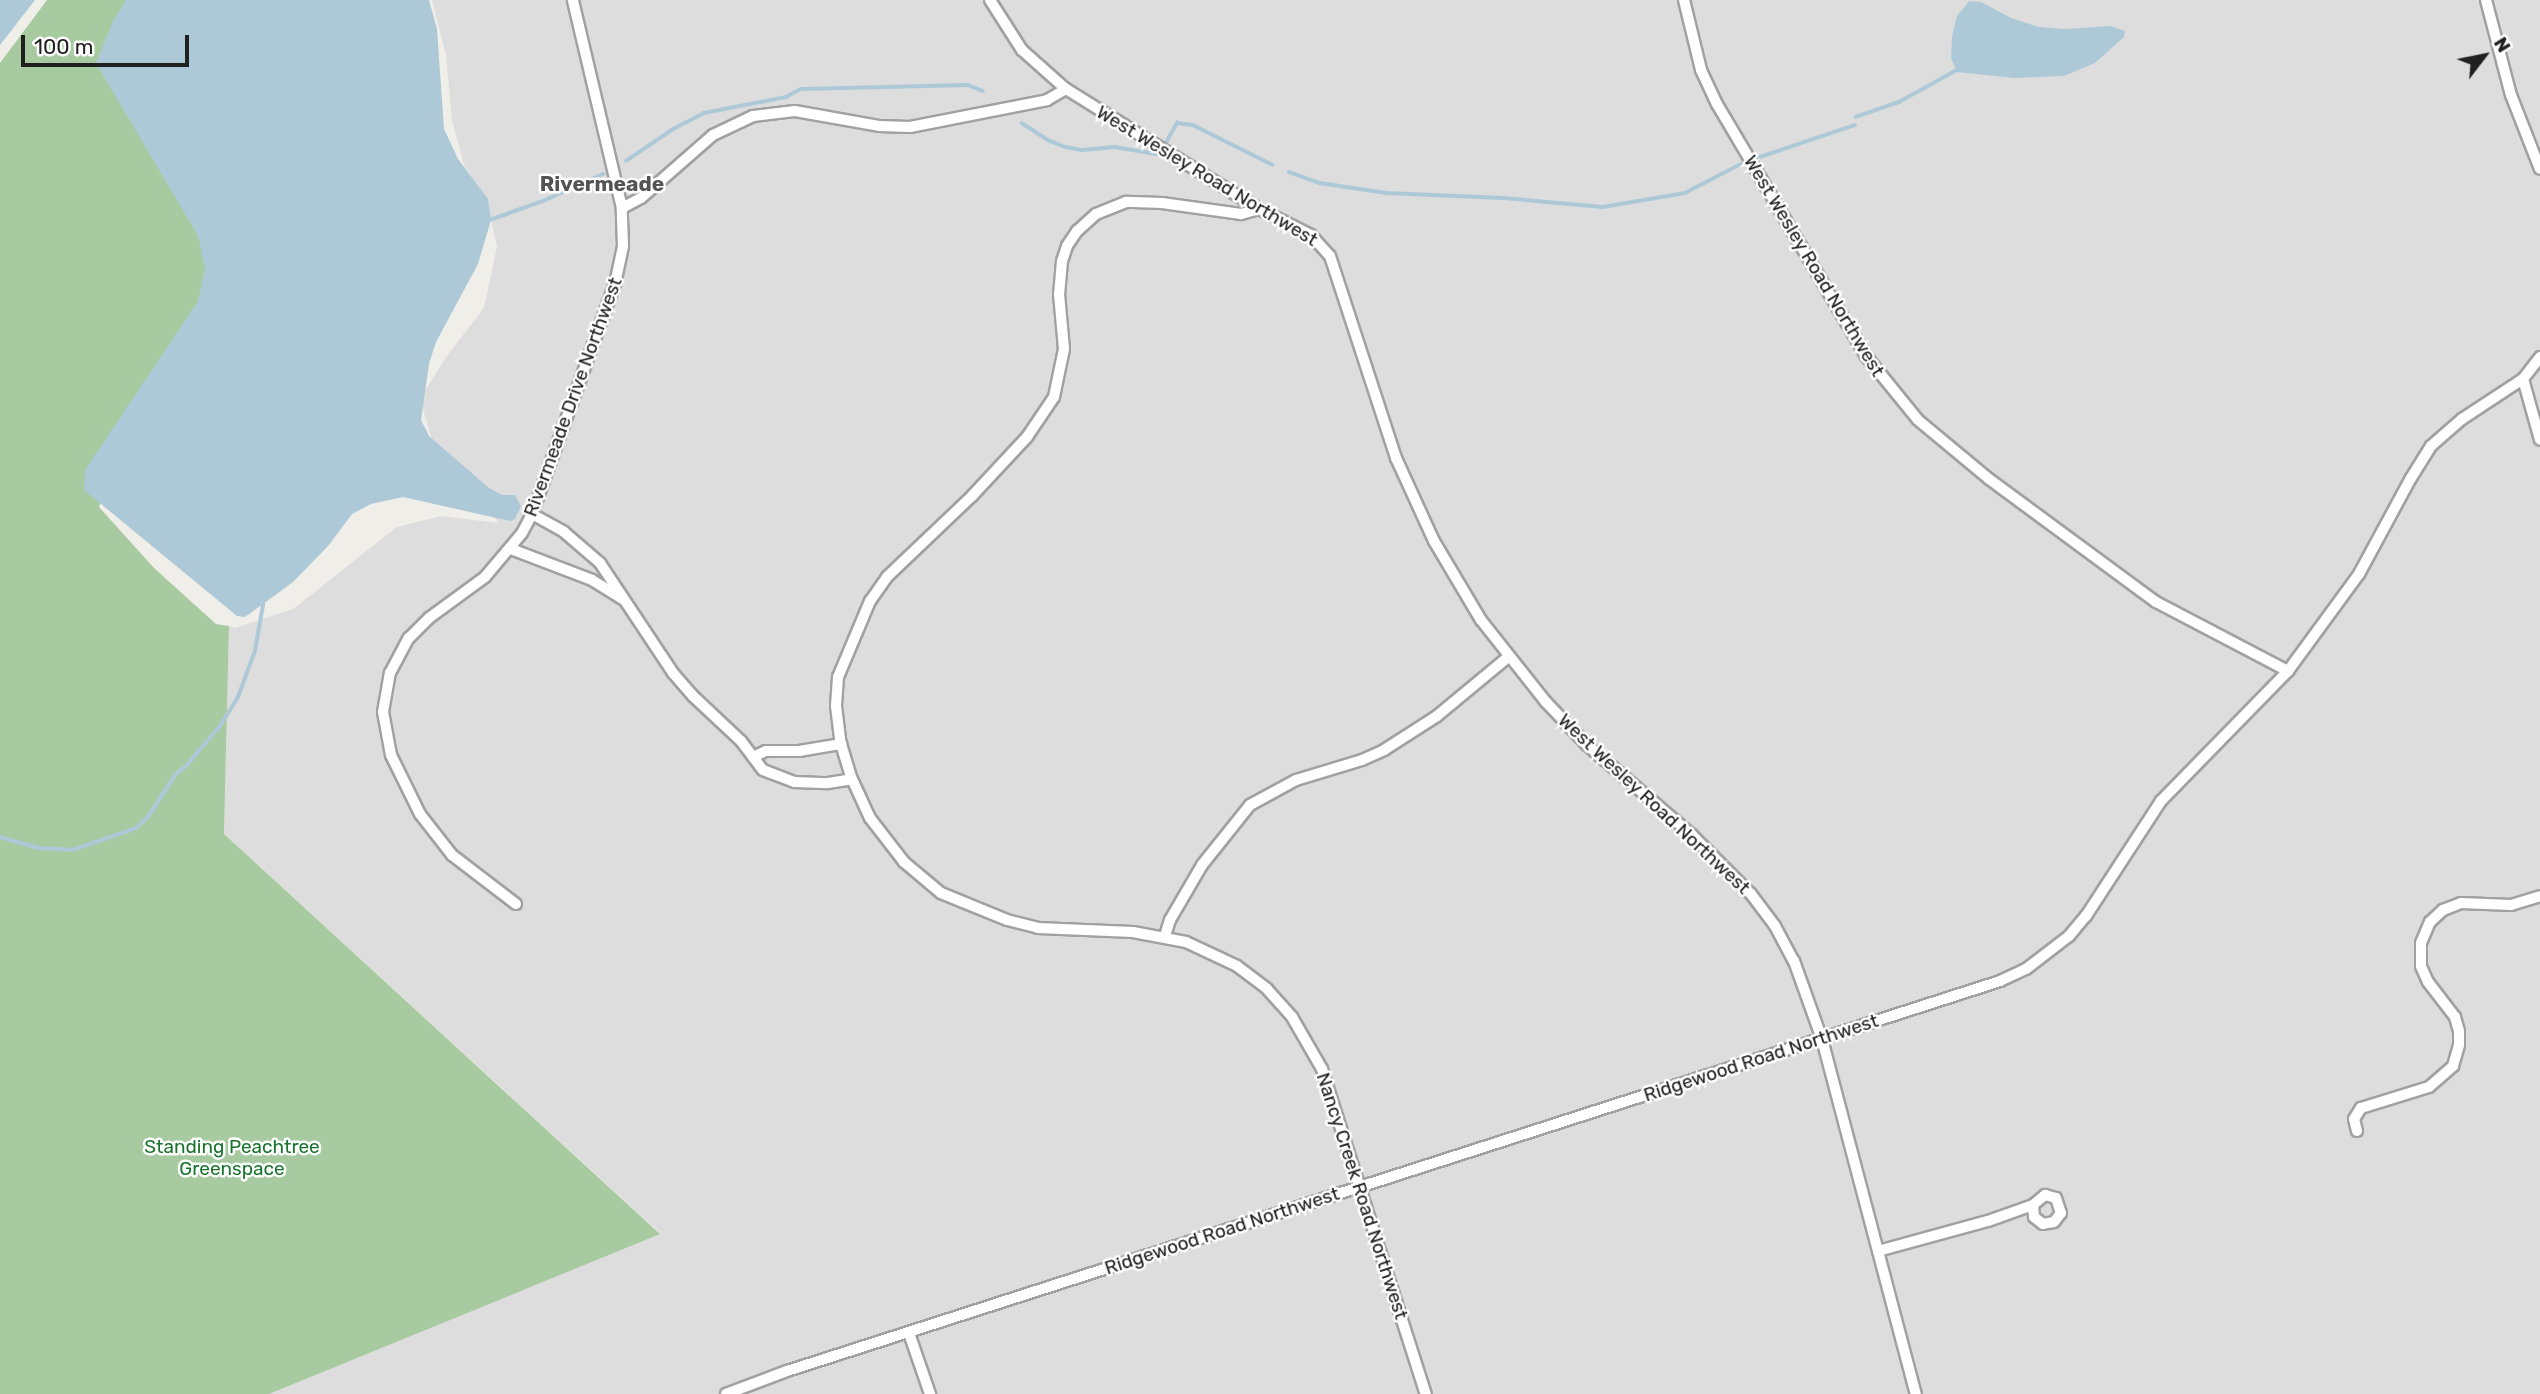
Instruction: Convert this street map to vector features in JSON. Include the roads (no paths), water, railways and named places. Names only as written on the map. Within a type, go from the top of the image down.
[{"type":"street","name":"Rivermeade Drive Northwest","points":[[516,904],[452,855],[420,814],[391,755],[383,712],[390,673],[410,638],[429,618],[485,577],[511,549],[532,514],[615,285],[622,246],[622,208],[573,0]]},
{"type":"street","name":"West Wesley Road Northwest","points":[[990,0],[1022,50],[1066,89],[1259,209],[1311,235],[1330,256],[1382,421],[1410,493],[1457,581],[1508,657],[1587,745],[1692,835],[1751,894],[1775,926],[1794,961],[1822,1039],[1916,1394]]},
{"type":"street","name":"West Wesley Road Northwest","points":[[1684,0],[1701,70],[1719,108],[1866,356],[1918,420],[1989,479],[2156,602],[2288,671]]},
{"type":"street","points":[[2486,0],[2511,95],[2540,169]]},
{"type":"street","points":[[622,208],[641,198],[713,135],[753,116],[795,111],[878,126],[910,127],[1047,100],[1066,89]]},
{"type":"street","name":"Nancy Creek Road Northwest","points":[[1259,209],[1241,214],[1162,203],[1126,202],[1096,214],[1077,231],[1067,246],[1062,261],[1059,294],[1064,349],[1054,397],[1027,437],[972,496],[887,577],[870,601],[838,677],[836,706],[841,744],[852,779],[870,818],[890,846],[928,884],[951,900],[1038,928],[1165,936],[1204,948],[1237,966],[1267,989],[1292,1017],[1322,1069],[1426,1394]]},
{"type":"street","name":"Ridgewood Road Northwest","points":[[726,1394],[787,1371],[2000,981],[2050,953],[2086,916],[2161,801],[2288,671],[2359,574],[2431,446],[2462,419],[2523,379],[2540,357]]},
{"type":"street","points":[[2523,379],[2540,440]]},
{"type":"street","points":[[532,514],[564,532],[588,551],[610,576],[622,599],[693,696],[741,741],[763,770],[795,782],[828,783],[852,779]]},
{"type":"street","points":[[511,549],[592,580],[622,599]]},
{"type":"street","points":[[1165,936],[1170,920],[1202,864],[1250,805],[1296,780],[1362,760],[1384,750],[1437,716],[1508,657]]},
{"type":"street","points":[[753,757],[766,751],[799,751],[841,744]]},
{"type":"street","points":[[2357,1131],[2354,1119],[2361,1108],[2429,1087],[2453,1066],[2459,1045],[2455,1017],[2428,982],[2421,966],[2421,943],[2430,922],[2443,910],[2461,903],[2511,905],[2540,896]]},
{"type":"street","points":[[1878,1251],[2033,1205]]},
{"type":"street","points":[[909,1333],[930,1394]]},
{"type":"water","points":[[0,0],[35,0],[0,45]]},
{"type":"water","points":[[126,0],[429,0],[437,29],[444,129],[458,159],[488,199],[491,220],[478,264],[436,342],[429,364],[421,420],[429,436],[489,488],[502,495],[515,495],[521,506],[515,519],[510,521],[403,497],[371,504],[352,514],[328,546],[293,582],[245,617],[237,616],[84,490],[85,470],[198,301],[205,268],[198,236],[96,63],[114,19]]},
{"type":"water","points":[[1969,1],[1981,2],[2011,18],[2039,27],[2065,29],[2111,26],[2125,31],[2124,37],[2095,63],[2064,76],[2014,78],[1957,72],[1951,58],[1952,36],[1957,16]]},
{"type":"waterway","points":[[1856,117],[1899,102],[1955,71]]},
{"type":"waterway","points":[[626,161],[675,128],[704,113],[786,97],[801,89],[968,85],[983,91]]},
{"type":"waterway","points":[[1022,123],[1050,141],[1066,147],[1082,150],[1115,147],[1157,154]]},
{"type":"waterway","points":[[1167,141],[1177,123],[1193,125],[1273,165]]},
{"type":"waterway","points":[[1760,157],[1855,125]]},
{"type":"waterway","points":[[1289,172],[1320,183],[1386,193],[1503,198],[1603,207],[1685,193],[1741,164]]},
{"type":"waterway","points":[[490,220],[543,201],[603,174]]},
{"type":"waterway","points":[[0,837],[39,848],[73,850],[136,828],[148,817],[175,775],[188,764],[220,726],[238,697],[255,651],[263,605]]},
{"type":"district","name":"Rivermeade","points":[[602,184]]},
{"type":"park label","name":"Standing Peachtree Greenspace","points":[[232,1158]]}]
